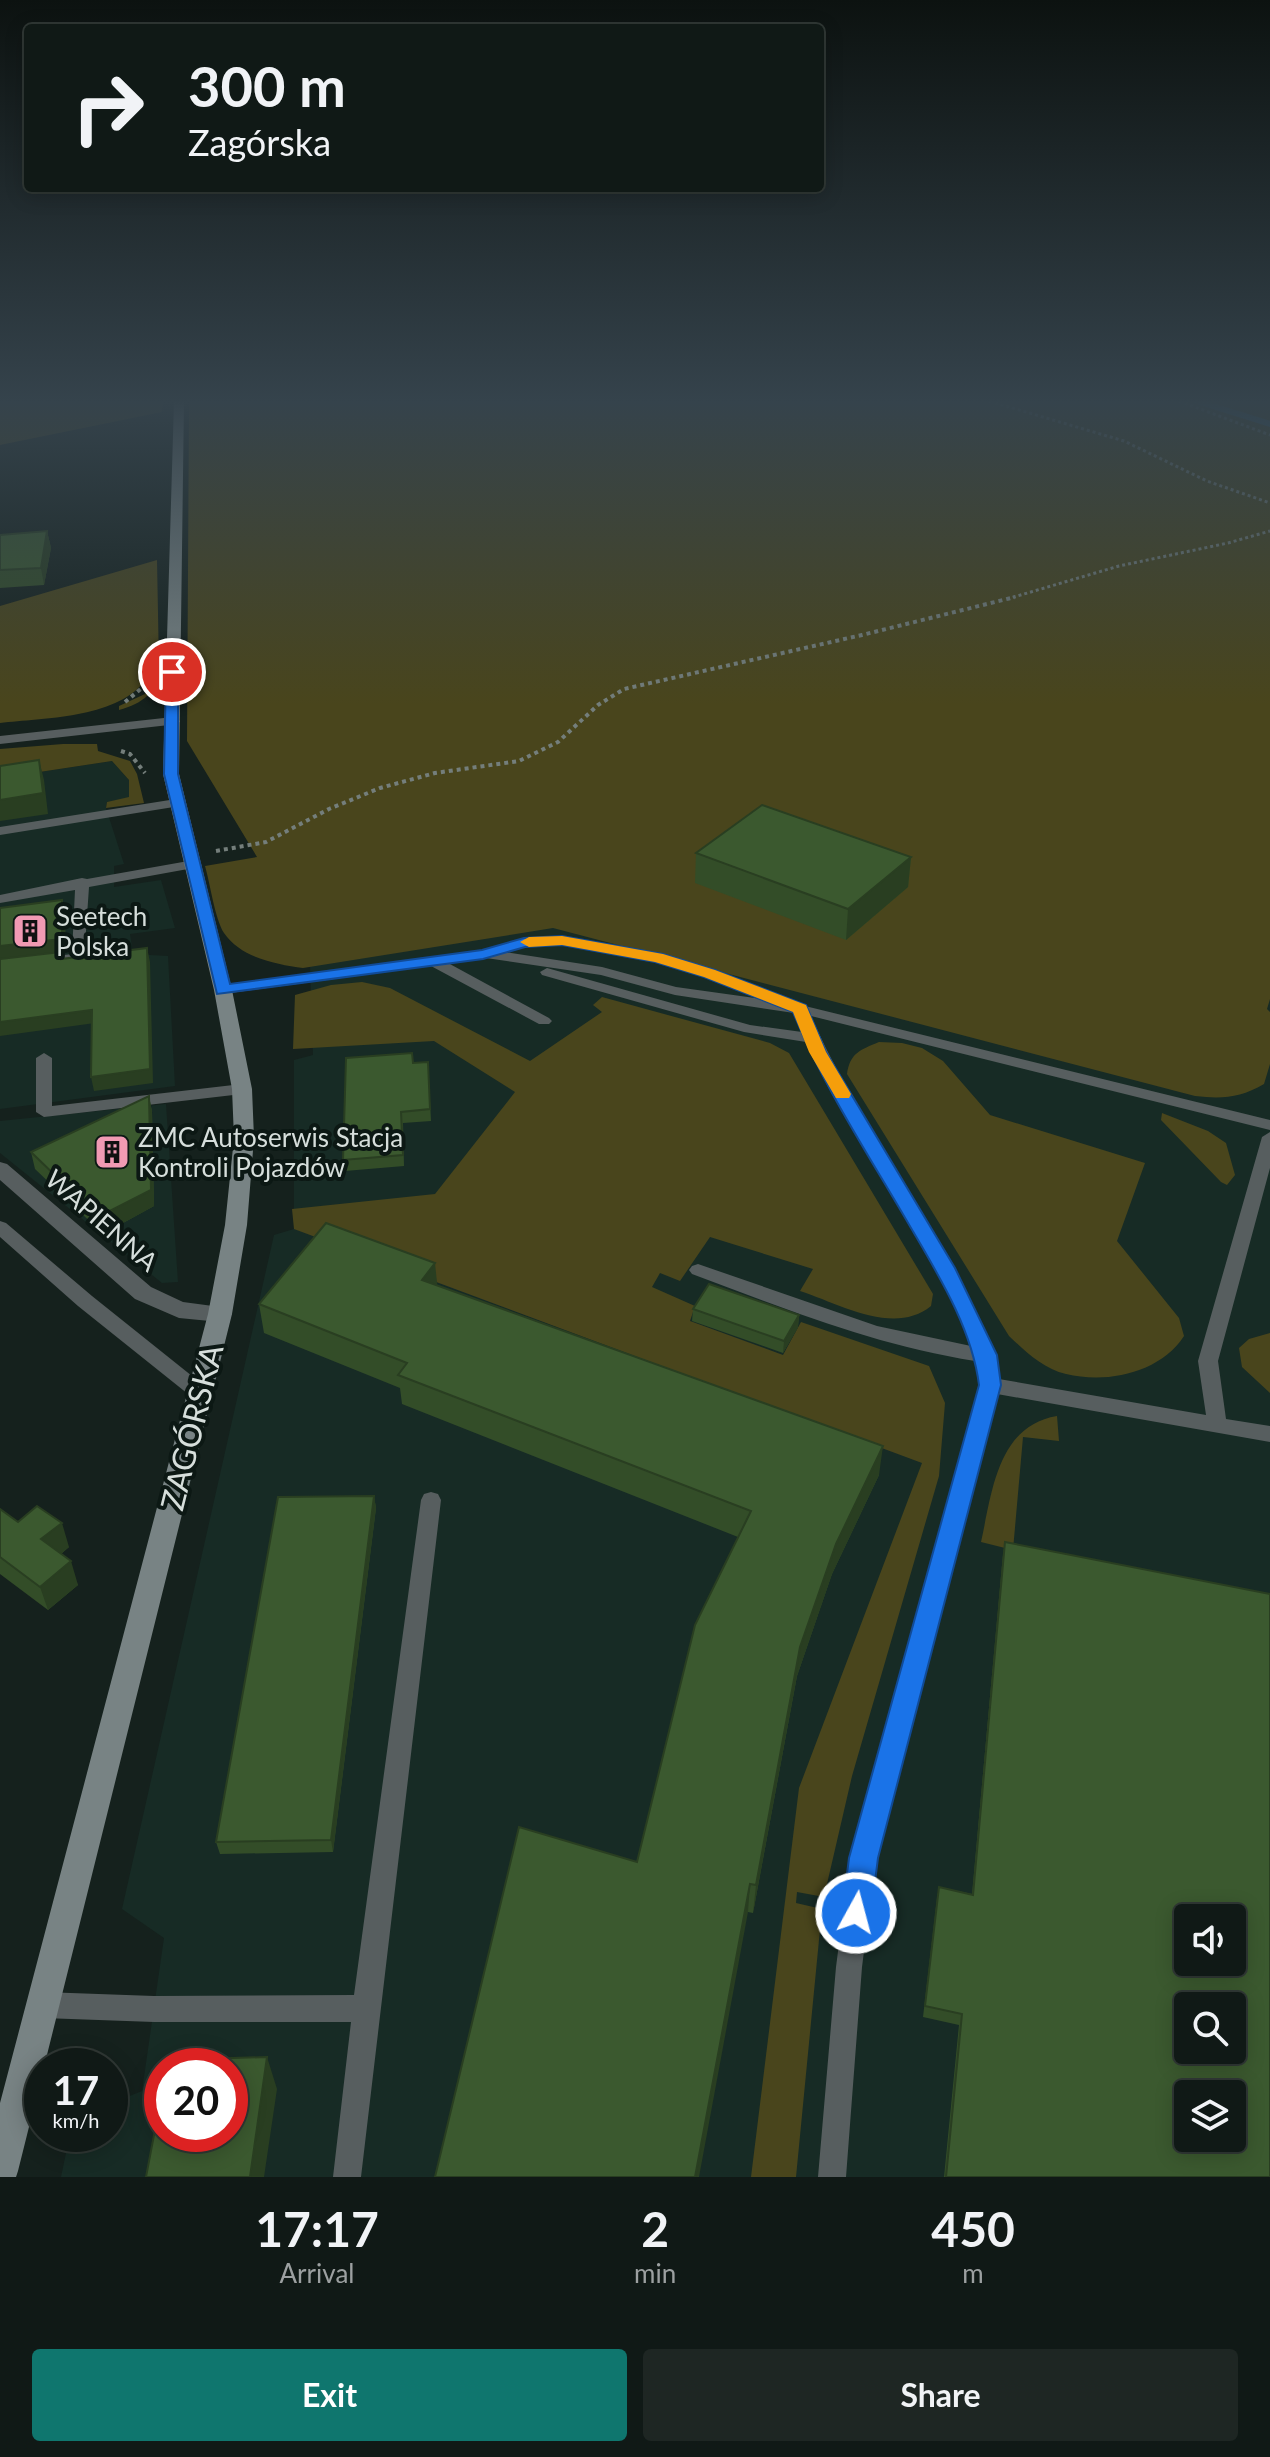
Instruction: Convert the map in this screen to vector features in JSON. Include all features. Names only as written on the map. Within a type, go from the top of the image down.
[{"type":"street","name":"ZAGÓRSKA","points":[[0,2171],[220,1314],[237,1210],[244,1138],[242,1089],[223,990],[171,774],[176,503]]},
{"type":"street","points":[[0,740],[173,721]]},
{"type":"street","name":"WAPIENNA","points":[[0,1169],[143,1293],[179,1310],[220,1314]]},
{"type":"lane","points":[[0,831],[176,803]]},
{"type":"lane","points":[[0,899],[193,860]]},
{"type":"lane","points":[[0,967],[79,957],[82,882]]},
{"type":"lane","points":[[223,990],[483,954],[524,942],[562,941],[589,945],[657,957],[710,973],[800,1009],[811,1038],[944,1268],[986,1355],[990,1385],[863,1858],[849,1967],[832,2177]]},
{"type":"lane","points":[[483,954],[602,971],[675,991],[800,1009],[1270,1125]]},
{"type":"lane","points":[[483,954],[749,1029],[811,1038]]},
{"type":"lane","points":[[429,960],[544,1021]]},
{"type":"lane","points":[[44,1058],[44,1112],[242,1089]]},
{"type":"lane","points":[[1217,1425],[1208,1361],[1270,1137]]},
{"type":"lane","points":[[0,1227],[85,1301],[200,1393]]},
{"type":"lane","points":[[698,1270],[893,1339],[935,1350],[986,1355]]},
{"type":"lane","points":[[990,1385],[1270,1434]]},
{"type":"lane","points":[[347,2177],[431,1500]]},
{"type":"lane","points":[[43,2005],[154,2009],[366,2008]]},
{"type":"path","points":[[193,860],[266,842],[329,809],[380,788],[435,773],[519,761],[558,742],[598,705],[624,689],[952,614],[1070,582],[1099,571],[1270,531]]},
{"type":"path","points":[[124,702],[137,695],[148,683],[172,676]]},
{"type":"shaded area","points":[[188,503],[1270,503],[1270,999],[1267,1009],[1270,1012],[1270,1064],[1264,1084],[1231,1096],[1195,1096],[553,928],[303,968],[271,962],[249,954],[231,942],[221,927],[205,866],[257,857],[187,741]]},
{"type":"shaded area","points":[[157,560],[159,666],[156,683],[148,696],[119,710],[119,706],[145,694],[153,682],[143,683],[130,695],[97,710],[0,723],[0,606]]},
{"type":"shaded area","points":[[97,744],[98,751],[130,761],[137,774],[144,803],[106,808],[107,802],[129,797],[129,780],[112,761],[0,778],[0,749]]},
{"type":"shaded area","points":[[112,761],[129,780],[129,798],[107,802],[106,808],[124,864],[114,866],[114,887],[161,880],[175,928],[130,934],[133,954],[168,956],[175,1086],[0,1109],[0,778]]},
{"type":"shaded area","points":[[694,899],[1270,929],[1270,2177],[61,2177],[66,2152],[128,2152],[128,2097],[142,2091],[144,2077],[144,2152],[248,2152],[248,2048],[148,2048],[164,1938],[122,1909],[274,1235],[294,1229],[294,1060],[313,1055],[310,966]]},
{"type":"shaded area","points":[[362,982],[390,988],[530,1061],[602,1012],[593,1005],[602,997],[770,1043],[789,1053],[933,1294],[931,1306],[916,1315],[884,1318],[867,1315],[800,1291],[813,1269],[710,1237],[680,1281],[660,1273],[652,1287],[695,1306],[690,1321],[783,1355],[801,1322],[929,1366],[945,1403],[939,1476],[852,1776],[824,1897],[797,1892],[796,1903],[822,1909],[796,2177],[751,2177],[799,1788],[922,1463],[294,1229],[292,1209],[435,1194],[515,1092],[434,1041],[293,1049],[295,995],[331,985]]},
{"type":"shaded area","points":[[879,1042],[922,1048],[943,1061],[990,1115],[1145,1163],[1117,1241],[1179,1318],[1184,1336],[1174,1349],[1147,1367],[1131,1373],[1082,1377],[1050,1368],[1009,1336],[847,1074],[857,1053]]},
{"type":"shaded area","points":[[166,1104],[178,1282],[162,1283],[0,1153],[0,1121]]},
{"type":"shaded area","points":[[1162,1113],[1208,1131],[1226,1143],[1235,1175],[1227,1185],[1161,1120]]},
{"type":"shaded area","points":[[1270,1333],[1270,1393],[1242,1367],[1239,1348],[1249,1339]]},
{"type":"shaded area","points":[[1057,1416],[1059,1441],[1023,1437],[1013,1550],[981,1542],[994,1483],[1009,1447],[1021,1433],[1037,1422]]},
{"type":"building","points":[[47,531],[41,568],[0,570],[0,535]]},
{"type":"building","points":[[39,760],[43,793],[0,800],[0,766]]},
{"type":"building","points":[[762,805],[911,857],[848,909],[696,853]]},
{"type":"building","name":"Seetech Polska","points":[[62,900],[62,939],[0,946],[0,908]]},
{"type":"building","points":[[147,948],[150,1069],[91,1077],[92,1010],[0,1022],[0,959],[61,952],[61,959]]},
{"type":"building","points":[[412,1053],[413,1063],[428,1062],[430,1109],[401,1112],[403,1155],[343,1160],[346,1058]]},
{"type":"building","name":"ZMC Autoserwis Stacja Kontroli Pojazdów","points":[[149,1096],[151,1190],[98,1217],[31,1152]]},
{"type":"building","points":[[326,1223],[435,1263],[422,1280],[883,1446],[836,1544],[800,1647],[756,1885],[750,1884],[695,2177],[435,2177],[519,1827],[637,1862],[695,1625],[751,1511],[398,1375],[407,1363],[259,1304]]},
{"type":"building","points":[[709,1284],[799,1315],[784,1341],[693,1309]]},
{"type":"building","points":[[374,1496],[331,1840],[216,1842],[278,1497]]},
{"type":"building","points":[[37,1506],[62,1523],[41,1539],[71,1561],[40,1587],[0,1557],[0,1509],[18,1522]]},
{"type":"building","points":[[1005,1542],[1270,1594],[1270,2177],[946,2177],[962,2014],[925,2006],[939,1887],[973,1895]]},
{"type":"building","points":[[267,2057],[250,2177],[146,2177],[151,2152],[248,2152],[248,2058]]},
{"type":"slow traffic","points":[[529,942],[562,941],[657,957],[710,973],[800,1009],[811,1038],[842,1094]]},
{"type":"place","name":"Seetech Polska","points":[[30,931]]},
{"type":"place","name":"ZMC Autoserwis Stacja Kontroli Pojazdów","points":[[112,1152]]},
{"type":"route","points":[[172,672],[171,774],[223,990],[483,954],[524,942],[562,941],[657,957],[710,973],[800,1009],[818,1052],[944,1268],[986,1355],[990,1385],[863,1858],[856,1913]]}]
